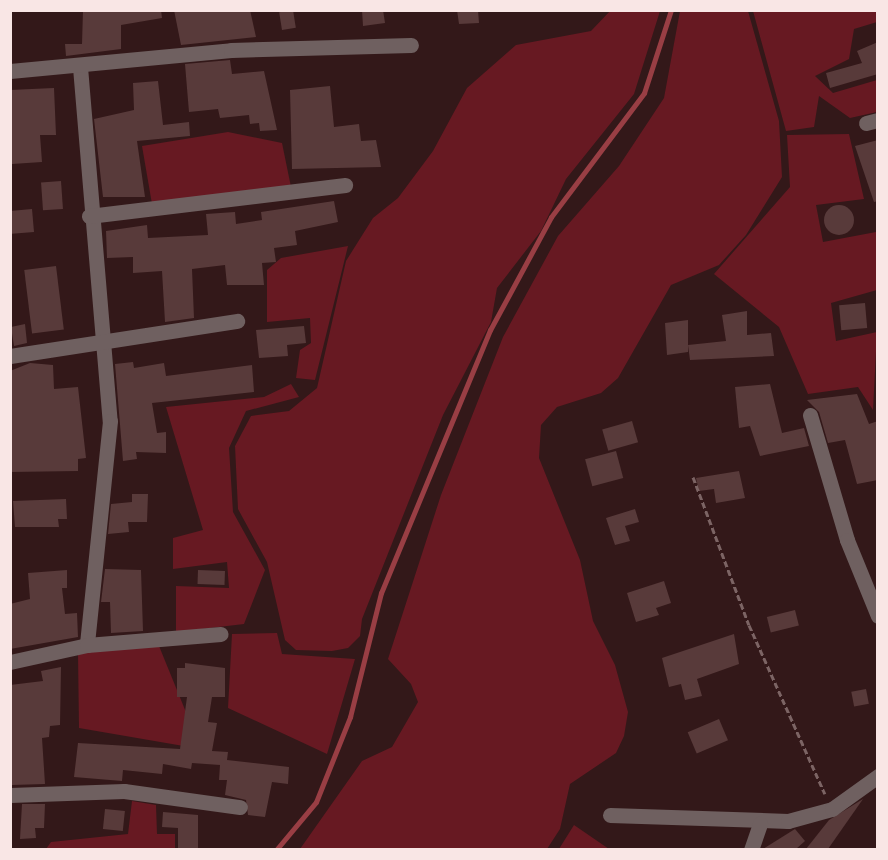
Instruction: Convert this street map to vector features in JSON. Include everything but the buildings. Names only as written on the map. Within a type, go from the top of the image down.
[{"type":"street","points":[[10,71],[80,67],[231,50],[411,45]]},
{"type":"street","points":[[80,67],[89,216],[110,421],[87,645]]},
{"type":"street","points":[[89,216],[345,185]]},
{"type":"street","points":[[10,356],[102,345],[237,321]]},
{"type":"street","points":[[810,415],[847,540],[878,616]]},
{"type":"street","points":[[10,662],[87,645],[221,634]]},
{"type":"street","points":[[610,815],[760,824],[832,809],[878,777]]},
{"type":"street","points":[[10,795],[124,790],[240,807]]},
{"type":"street","points":[[751,849],[760,824]]},
{"type":"path","points":[[693,477],[749,625],[832,809]]},
{"type":"shaded area","points":[[611,10],[660,11],[634,94],[566,179],[541,231],[497,288],[491,322],[443,415],[362,619],[360,636],[348,648],[332,651],[296,650],[285,640],[267,562],[238,509],[235,446],[251,416],[289,411],[317,388],[346,261],[373,218],[398,198],[433,151],[467,88],[516,45],[591,31]]},
{"type":"shaded area","points":[[680,11],[748,11],[779,121],[782,177],[746,235],[719,265],[671,285],[618,378],[601,393],[557,407],[541,425],[539,458],[580,560],[593,621],[615,665],[628,712],[624,736],[616,753],[570,784],[560,829],[547,849],[300,849],[362,761],[392,747],[418,702],[411,684],[388,659],[441,495],[503,337],[558,236],[619,166],[664,98]]},
{"type":"shaded area","points":[[753,11],[877,11],[877,22],[854,29],[849,59],[815,76],[833,93],[877,80],[877,112],[850,118],[819,96],[814,127],[786,131]]},
{"type":"shaded area","points":[[228,132],[282,143],[291,187],[152,204],[142,146]]},
{"type":"shaded area","points":[[849,134],[864,199],[816,205],[823,242],[876,232],[877,290],[831,303],[836,341],[877,332],[873,410],[858,387],[808,394],[779,327],[714,274],[790,187],[787,135]]},
{"type":"shaded area","points":[[348,246],[315,380],[296,378],[300,350],[311,343],[310,318],[267,322],[267,270],[281,258]]},
{"type":"shaded area","points":[[291,384],[299,397],[246,411],[229,448],[233,512],[265,570],[244,624],[176,632],[176,586],[229,588],[227,562],[173,569],[173,538],[203,530],[166,407],[264,397]]},
{"type":"shaded area","points":[[277,633],[282,654],[355,659],[327,754],[228,708],[232,634]]},
{"type":"shaded area","points":[[159,646],[201,749],[79,728],[78,653]]},
{"type":"shaded area","points":[[132,801],[156,805],[157,834],[175,834],[175,849],[46,849],[51,842],[128,834]]},
{"type":"shaded area","points":[[574,825],[609,849],[559,849]]},
{"type":"waterway","points":[[276,850],[316,802],[350,717],[381,593],[490,330],[551,217],[644,93],[671,10]]}]
